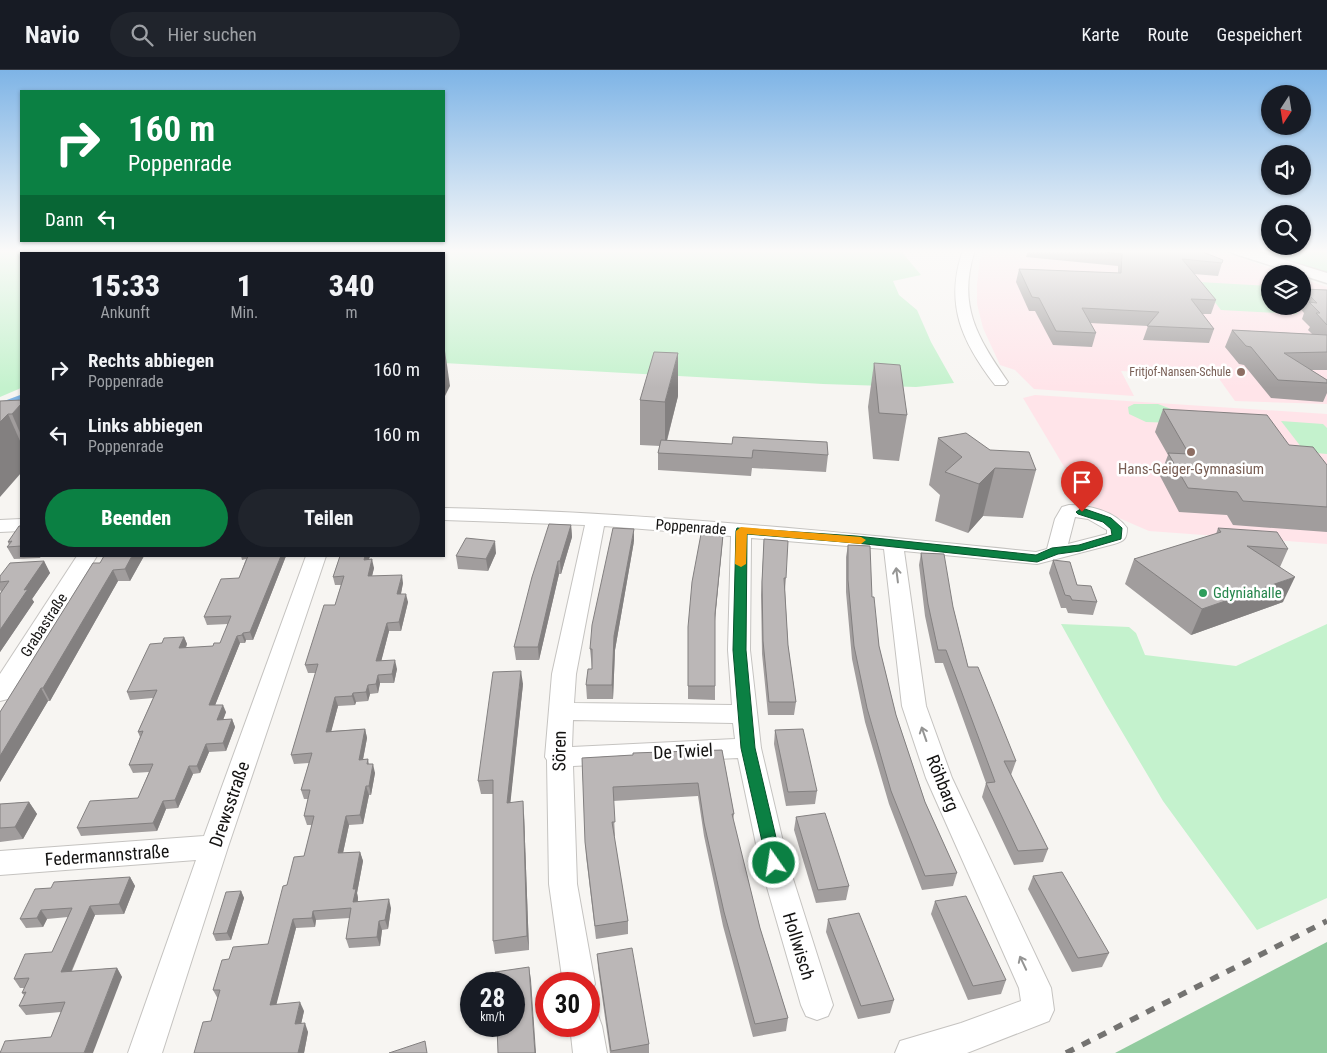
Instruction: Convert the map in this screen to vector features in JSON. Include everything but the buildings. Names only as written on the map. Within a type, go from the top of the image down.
[{"type":"street","points":[[960,296],[966,324],[975,343],[1000,382]]},
{"type":"street","name":"Poppenrade","points":[[445,514],[596,520],[893,544],[1037,558],[1056,551]]},
{"type":"street","name":"Sören","points":[[577,972],[563,884],[558,757],[560,711],[569,647],[596,520]]},
{"type":"street","points":[[0,526],[20,525]]},
{"type":"street","name":"Hollwisch","points":[[741,531],[739,650],[748,748],[774,863],[817,1006]]},
{"type":"street","name":"Röhbarg","points":[[893,544],[914,706],[939,778],[1035,988],[1038,1010],[961,1039],[912,1053]]},
{"type":"street","name":"Grabastraße","points":[[0,693],[86,557]]},
{"type":"street","name":"Drewsstraße","points":[[145,1053],[214,847],[316,557]]},
{"type":"street","points":[[560,711],[744,714]]},
{"type":"street","name":"De Twiel","points":[[558,757],[748,748]]},
{"type":"street","name":"Federmannstraße","points":[[0,863],[214,847]]},
{"type":"street","points":[[588,1037],[590,1053]]},
{"type":"shaded area","points":[[977,296],[1261,296],[1261,315],[1311,315],[1311,296],[1327,296],[1327,404],[1235,401],[1217,376],[1121,371],[1134,396],[1034,389],[1015,370],[1000,365],[983,328]]},
{"type":"shaded area","name":"Hans-Geiger-Gymnasium","points":[[1035,395],[1327,414],[1327,544],[1149,531],[1091,506],[1078,490],[1023,398]]},
{"type":"green space","points":[[0,296],[20,296],[20,388],[0,397]]},
{"type":"green space","points":[[445,296],[900,296],[917,310],[931,342],[954,383],[916,387],[823,384],[445,363]]},
{"type":"green space","points":[[1210,296],[1261,296],[1261,312],[1221,310]]},
{"type":"green space","points":[[1134,404],[1158,404],[1179,412],[1175,423],[1146,422],[1129,414],[1128,407]]},
{"type":"green space","points":[[1281,421],[1323,424],[1327,428],[1327,454],[1305,452]]},
{"type":"green space","points":[[1061,624],[1129,627],[1136,633],[1145,655],[1236,666],[1327,624],[1327,898],[1257,930],[1163,801]]},
{"type":"green space","points":[[1327,942],[1327,1053],[1115,1053]]},
{"type":"waterway","points":[[0,405],[20,397]]},
{"type":"railway","points":[[1066,1053],[1327,921]]},
{"type":"slow traffic","points":[[741,564],[741,531],[861,540]]},
{"type":"place","name":"Fritjof-Nansen-Schule","points":[[1241,372]]},
{"type":"place","name":"Hans-Geiger-Gymnasium","points":[[1191,452]]},
{"type":"place","name":"Gdyniahalle","points":[[1203,593]]},
{"type":"route","points":[[774,863],[748,748],[744,714],[739,650],[741,531],[1037,558],[1056,551],[1080,548],[1118,537],[1117,528],[1107,520],[1094,514],[1082,512]]}]
